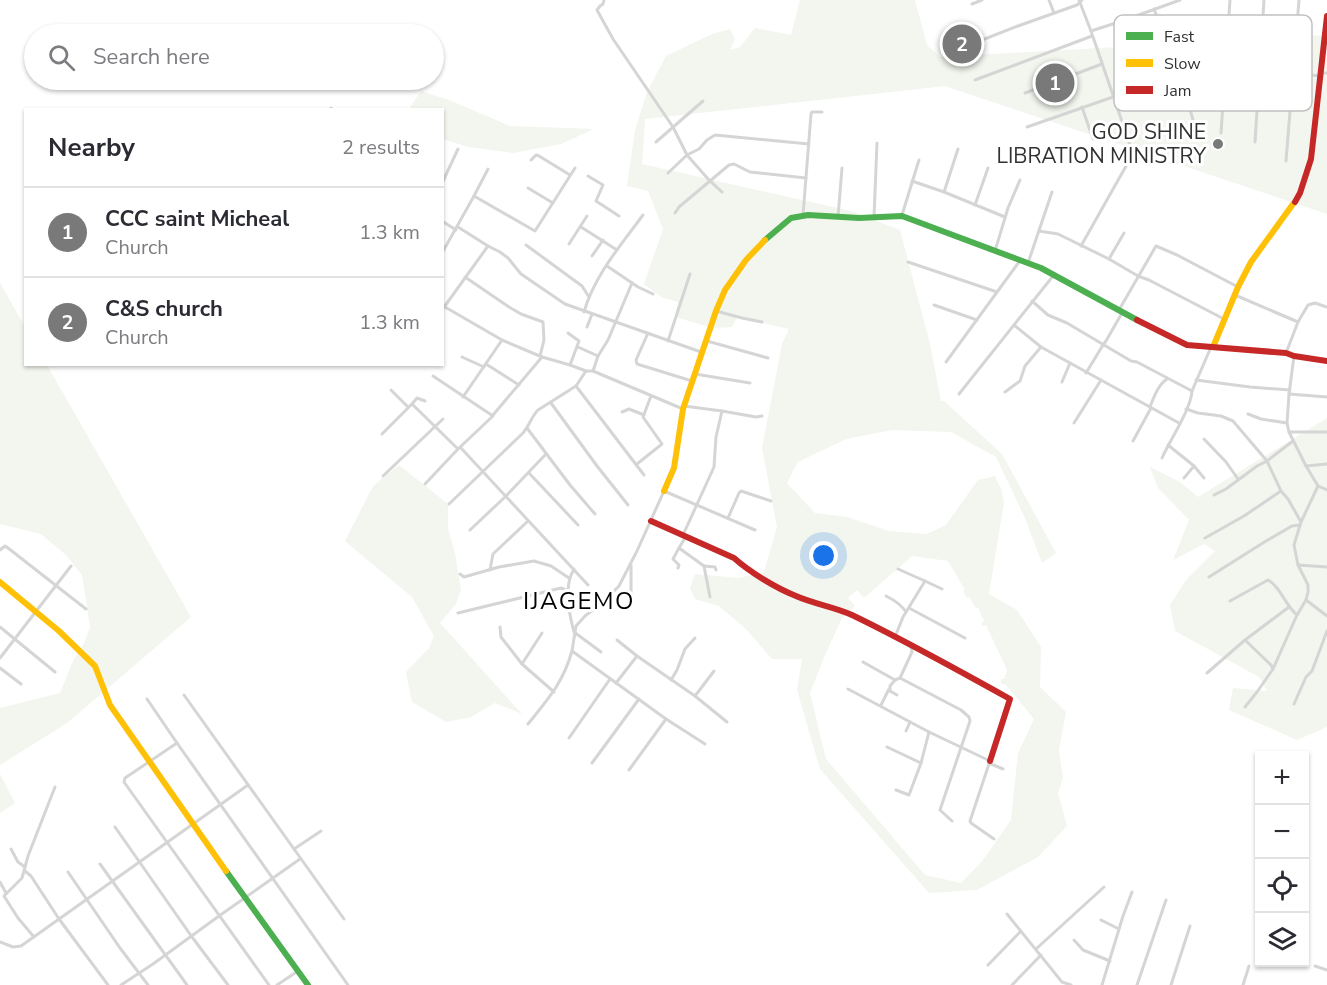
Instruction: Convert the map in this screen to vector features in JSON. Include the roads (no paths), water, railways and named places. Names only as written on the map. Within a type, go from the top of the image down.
[{"type":"street","points":[[604,0],[597,10],[613,39],[673,127],[687,154],[722,192]]},
{"type":"street","points":[[972,4],[982,0]]},
{"type":"street","points":[[1049,0],[1054,13]]},
{"type":"street","points":[[1138,15],[1180,0]]},
{"type":"street","points":[[1228,15],[1230,0]]},
{"type":"street","points":[[1263,15],[1264,0]]},
{"type":"street","points":[[1298,15],[1299,0]]},
{"type":"street","points":[[944,55],[1077,5],[1080,1],[1113,97],[1027,127]]},
{"type":"street","points":[[1154,9],[1156,15]]},
{"type":"street","points":[[1162,458],[1186,409],[1196,380],[1238,286],[1251,262],[1294,203],[1304,183],[1311,159],[1327,16]]},
{"type":"street","points":[[975,80],[1114,24]]},
{"type":"street","points":[[1025,93],[1102,64]]},
{"type":"street","points":[[1064,79],[1068,90]]},
{"type":"street","points":[[657,142],[702,101]]},
{"type":"street","points":[[1082,107],[1093,139]]},
{"type":"street","points":[[1081,246],[1130,159],[1128,139],[1118,111]]},
{"type":"street","points":[[1190,111],[1196,130]]},
{"type":"street","points":[[1221,134],[1222,111]]},
{"type":"street","points":[[1254,142],[1256,111]]},
{"type":"street","points":[[1286,161],[1290,111]]},
{"type":"street","points":[[803,215],[812,112],[822,112]]},
{"type":"street","points":[[668,173],[687,154],[699,149],[715,135],[809,144]]},
{"type":"street","points":[[874,217],[877,143]]},
{"type":"street","points":[[944,192],[958,148]]},
{"type":"street","points":[[444,178],[458,149]]},
{"type":"street","points":[[531,160],[536,155],[539,156],[570,175]]},
{"type":"street","points":[[902,216],[919,160]]},
{"type":"street","points":[[675,213],[710,180],[732,164],[750,172],[806,178]]},
{"type":"street","points":[[474,196],[535,231],[575,168]]},
{"type":"street","points":[[838,217],[842,168]]},
{"type":"street","points":[[975,205],[988,168]]},
{"type":"street","points":[[444,250],[488,170]]},
{"type":"street","points":[[588,176],[603,185],[596,201],[619,216]]},
{"type":"street","points":[[995,251],[1005,217],[1020,180]]},
{"type":"street","points":[[912,181],[1005,217]]},
{"type":"street","points":[[528,188],[553,203]]},
{"type":"street","points":[[946,362],[997,292],[1024,262],[1039,231],[1052,192]]},
{"type":"street","points":[[584,312],[589,297],[607,266],[643,215]]},
{"type":"street","points":[[528,724],[554,692],[564,674],[578,622],[619,586],[651,521],[674,468],[684,407],[725,290],[746,260],[791,218],[803,215],[910,218],[1054,274],[1187,345],[1286,353],[1327,361]]},
{"type":"street","points":[[569,243],[587,216]]},
{"type":"street","points":[[444,222],[500,252],[521,274],[565,304],[703,352]]},
{"type":"street","points":[[581,227],[618,250]]},
{"type":"street","points":[[1039,231],[1058,234],[1224,319]]},
{"type":"street","points":[[1109,259],[1125,233]]},
{"type":"street","points":[[592,256],[603,240]]},
{"type":"street","points":[[526,245],[582,286],[589,297]]},
{"type":"street","points":[[488,246],[444,308],[502,340],[541,356],[586,371],[593,371],[651,396],[684,407],[762,416]]},
{"type":"street","points":[[1086,373],[1106,341],[1155,247],[1158,246],[1238,286]]},
{"type":"street","points":[[908,262],[997,292]]},
{"type":"street","points":[[607,266],[653,294]]},
{"type":"street","points":[[668,341],[690,274]]},
{"type":"street","points":[[959,394],[1054,274]]},
{"type":"street","points":[[425,484],[493,416],[541,356],[544,340],[543,322],[521,314],[465,277]]},
{"type":"street","points":[[593,371],[632,282]]},
{"type":"street","points":[[1235,295],[1298,322]]},
{"type":"street","points":[[1032,301],[1048,315],[1192,391]]},
{"type":"street","points":[[1286,353],[1308,304],[1315,303],[1327,307]]},
{"type":"street","points":[[934,305],[977,321]]},
{"type":"street","points":[[716,311],[762,322]]},
{"type":"street","points":[[588,327],[591,314]]},
{"type":"street","points":[[1014,325],[1041,347],[1179,423]]},
{"type":"street","points":[[568,333],[579,341],[570,365]]},
{"type":"street","points":[[648,333],[636,360],[637,364],[694,378],[750,383]]},
{"type":"street","points":[[463,397],[502,340]]},
{"type":"street","points":[[707,341],[768,358]]},
{"type":"street","points":[[578,347],[598,356]]},
{"type":"street","points":[[1005,392],[1020,381],[1025,366],[1041,347]]},
{"type":"street","points":[[1294,356],[1289,392],[1287,423],[1289,432],[1318,486],[1327,490]]},
{"type":"street","points":[[462,357],[485,366],[519,385]]},
{"type":"street","points":[[1062,381],[1070,363]]},
{"type":"street","points":[[449,504],[527,428],[538,410],[576,386],[586,371]]},
{"type":"street","points":[[432,376],[493,416]]},
{"type":"street","points":[[1133,441],[1158,389],[1167,379]]},
{"type":"street","points":[[1196,380],[1327,397]]},
{"type":"street","points":[[1074,423],[1101,381]]},
{"type":"street","points":[[576,386],[644,475]]},
{"type":"street","points":[[391,390],[408,407]]},
{"type":"street","points":[[637,464],[662,444],[644,419],[651,396]]},
{"type":"street","points":[[382,434],[417,399],[425,401]]},
{"type":"street","points":[[551,403],[628,505]]},
{"type":"street","points":[[412,404],[482,472],[588,585]]},
{"type":"street","points":[[622,412],[629,409],[644,415]]},
{"type":"street","points":[[1186,409],[1221,416],[1233,421],[1267,461],[1281,491],[1288,499],[1301,524]]},
{"type":"street","points":[[678,568],[679,565],[673,557],[714,467],[716,437],[722,411]]},
{"type":"street","points":[[1248,414],[1261,419],[1287,423]]},
{"type":"street","points":[[383,476],[442,419]]},
{"type":"street","points":[[527,428],[595,514]]},
{"type":"street","points":[[1289,432],[1327,432]]},
{"type":"street","points":[[1204,439],[1226,462],[1238,479]]},
{"type":"street","points":[[1214,495],[1267,461],[1293,441]]},
{"type":"street","points":[[1168,445],[1194,466],[1204,478]]},
{"type":"street","points":[[470,530],[546,454]]},
{"type":"street","points":[[1306,466],[1327,464]]},
{"type":"street","points":[[1184,478],[1194,466]]},
{"type":"street","points":[[529,473],[578,525]]},
{"type":"street","points":[[1245,707],[1273,669],[1306,600],[1309,588],[1298,565],[1294,545],[1318,486]]},
{"type":"street","points":[[664,491],[755,530]]},
{"type":"street","points":[[728,518],[741,491],[771,501]]},
{"type":"street","points":[[1205,538],[1244,516],[1281,491]]},
{"type":"street","points":[[490,570],[492,554],[528,520]]},
{"type":"street","points":[[651,521],[735,558],[742,566],[787,591],[850,614],[1010,699],[970,821],[994,839]]},
{"type":"street","points":[[1209,577],[1292,526],[1301,524]]},
{"type":"street","points":[[0,550],[5,546],[8,548],[86,609]]},
{"type":"street","points":[[679,548],[704,566],[715,567],[716,570]]},
{"type":"street","points":[[460,574],[464,577],[499,567],[534,561],[551,566],[569,578]]},
{"type":"street","points":[[631,563],[631,605]]},
{"type":"street","points":[[1298,565],[1327,567]]},
{"type":"street","points":[[0,658],[71,566]]},
{"type":"street","points":[[704,566],[710,597]]},
{"type":"street","points":[[574,568],[569,578],[568,591],[574,632],[602,652]]},
{"type":"street","points":[[898,569],[942,589]]},
{"type":"street","points":[[1230,601],[1268,580],[1274,584],[1297,615]]},
{"type":"street","points":[[895,637],[925,581]]},
{"type":"street","points":[[0,582],[73,643],[94,666],[110,705],[308,985]]},
{"type":"street","points":[[458,613],[561,588],[568,591]]},
{"type":"street","points":[[886,596],[908,610],[965,638]]},
{"type":"street","points":[[1306,600],[1327,616]]},
{"type":"street","points":[[1207,673],[1245,640],[1289,607]]},
{"type":"street","points":[[0,627],[55,672]]},
{"type":"street","points":[[500,627],[501,637],[522,664],[554,692]]},
{"type":"street","points":[[1294,704],[1306,677],[1312,670],[1327,631]]},
{"type":"street","points":[[522,664],[542,633]]},
{"type":"street","points":[[671,680],[679,667],[685,649],[695,638]]},
{"type":"street","points":[[617,640],[728,722]]},
{"type":"street","points":[[1245,640],[1273,669]]},
{"type":"street","points":[[881,705],[891,683],[898,679],[913,649]]},
{"type":"street","points":[[572,651],[666,719],[705,744]]},
{"type":"street","points":[[616,683],[637,656]]},
{"type":"street","points":[[863,662],[967,714],[970,721],[940,810],[952,821]]},
{"type":"street","points":[[0,668],[21,684]]},
{"type":"street","points":[[695,696],[714,671]]},
{"type":"street","points":[[569,738],[610,679]]},
{"type":"street","points":[[848,689],[1003,769]]},
{"type":"street","points":[[890,689],[897,695]]},
{"type":"street","points":[[184,695],[344,919]]},
{"type":"street","points":[[147,699],[348,985]]},
{"type":"street","points":[[592,763],[639,699]]},
{"type":"street","points":[[628,770],[666,719]]},
{"type":"street","points":[[906,731],[910,722]]},
{"type":"street","points":[[896,790],[909,795],[929,732]]},
{"type":"street","points":[[177,743],[125,778],[124,782],[269,985]]},
{"type":"street","points":[[887,747],[921,763]]},
{"type":"street","points":[[0,942],[16,947],[21,946],[248,785]]},
{"type":"street","points":[[3,895],[20,880],[55,788]]},
{"type":"street","points":[[115,827],[228,985]]},
{"type":"street","points":[[294,849],[321,831]]},
{"type":"street","points":[[11,849],[18,862],[108,985]]},
{"type":"street","points":[[121,985],[300,859]]},
{"type":"street","points":[[100,864],[187,985]]},
{"type":"street","points":[[68,872],[148,985]]},
{"type":"street","points":[[0,882],[3,895],[34,937]]},
{"type":"street","points":[[1036,949],[1104,887]]},
{"type":"street","points":[[1102,985],[1132,892]]},
{"type":"street","points":[[1137,985],[1166,900]]},
{"type":"street","points":[[1007,914],[1061,983],[1071,985]]},
{"type":"street","points":[[1101,920],[1119,929]]},
{"type":"street","points":[[1171,985],[1190,926]]},
{"type":"street","points":[[988,965],[1022,931]]},
{"type":"street","points":[[276,939],[298,971],[277,985]]},
{"type":"street","points":[[1074,940],[1083,950],[1110,961]]},
{"type":"street","points":[[1012,985],[1041,956]]},
{"type":"street","points":[[1243,985],[1249,966]]},
{"type":"street","points":[[1315,966],[1327,970]]},
{"type":"place","name":"C&S church","points":[[962,44]]},
{"type":"place","name":"CCC saint Micheal","points":[[1055,83]]},
{"type":"place","name":"GOD SHINE LIBRATION MINISTRY","points":[[1218,144]]},
{"type":"district","name":"IJAGEMO","points":[[579,601]]}]
